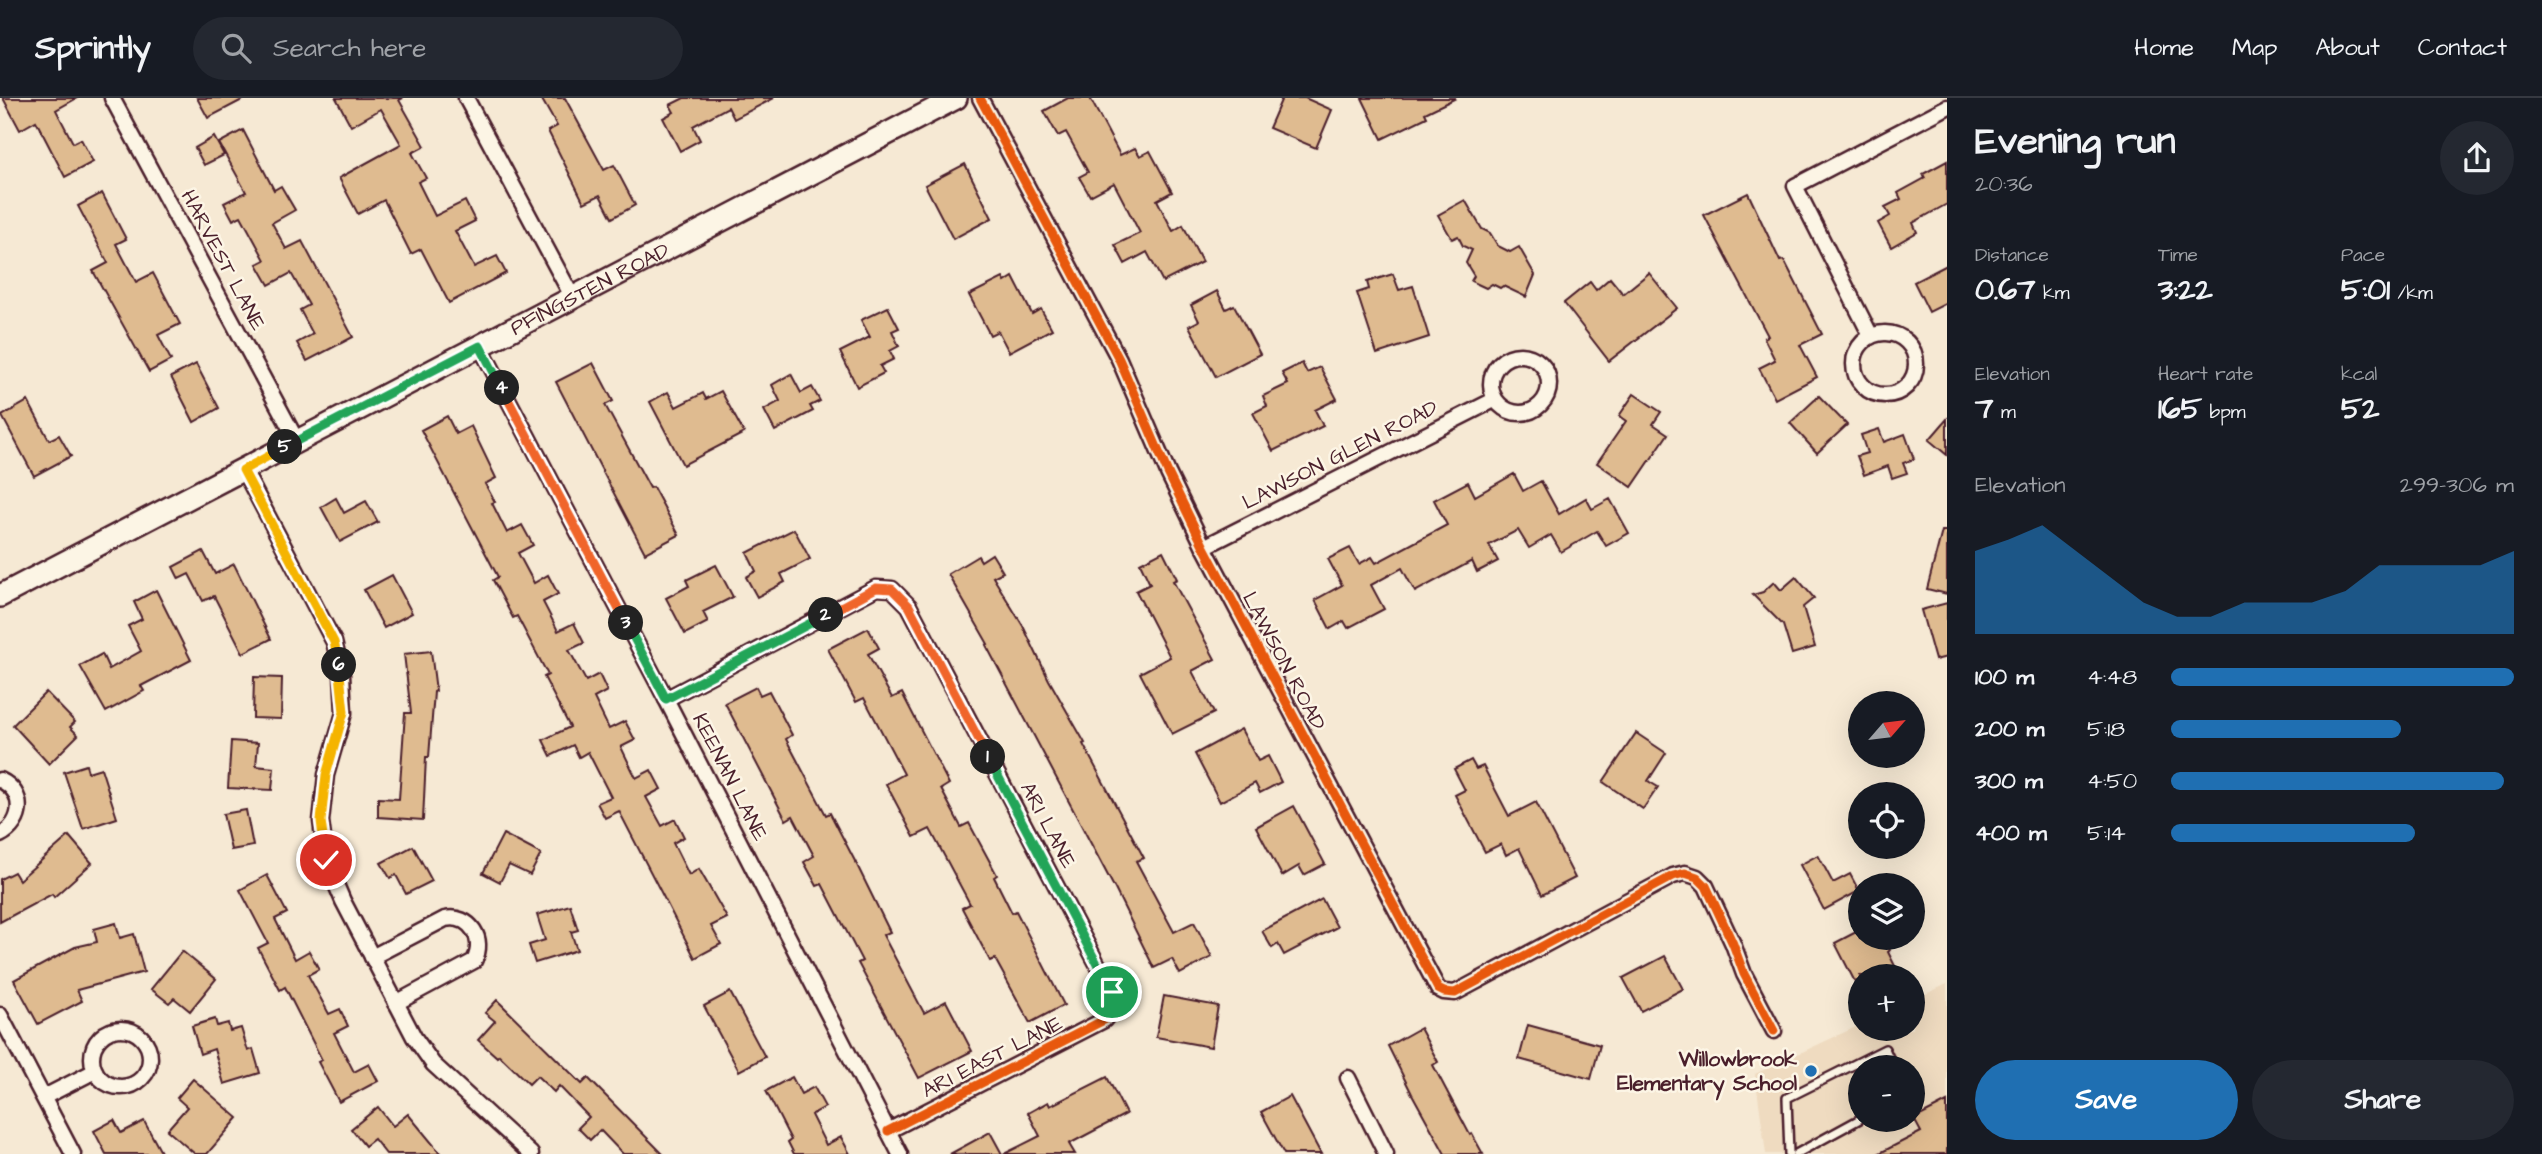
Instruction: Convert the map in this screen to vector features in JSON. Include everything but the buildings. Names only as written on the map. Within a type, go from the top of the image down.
[{"type":"main road","name":"PFINGSTEN ROAD","points":[[0,596],[956,98]]},
{"type":"street","name":"HARVEST LANE","points":[[112,98],[297,441]]},
{"type":"street","points":[[466,98],[573,298]]},
{"type":"street","name":"LAWSON ROAD","points":[[980,98],[1119,359],[1168,473],[1204,547],[1438,989],[1455,993],[1673,876],[1685,873],[1697,877],[1706,886],[1744,974],[1774,1031]]},
{"type":"street","points":[[1871,336],[1795,186],[1947,107]]},
{"type":"street","points":[[1892,334],[1909,345],[1916,365],[1914,375],[1900,391],[1891,395],[1881,395],[1863,386],[1854,369],[1857,350],[1871,336],[1892,334]]},
{"type":"street","name":"KEENAN LANE","points":[[480,346],[666,699],[900,1154]]},
{"type":"street","points":[[1528,356],[1544,368],[1549,386],[1547,395],[1536,409],[1518,414],[1500,407],[1494,400],[1490,380],[1493,370],[1508,357],[1528,356]]},
{"type":"street","name":"LAWSON GLEN ROAD","points":[[1204,547],[1494,400]]},
{"type":"street","points":[[243,470],[334,642],[342,676],[344,712],[326,775],[321,821],[326,860],[343,901],[414,1037],[433,1064],[531,1154]]},
{"type":"street","name":"ARI LANE","points":[[666,699],[876,588],[892,589],[909,606],[1112,992],[1110,1012]]},
{"type":"street","points":[[0,780],[11,787],[20,804],[15,823],[0,835]]},
{"type":"street","points":[[372,957],[445,919],[455,917],[464,920],[476,932],[479,945],[474,961],[396,1003]]},
{"type":"street","name":"ARI EAST LANE","points":[[888,1130],[1104,1020],[1110,1012]]},
{"type":"street","points":[[0,1016],[73,1154]]},
{"type":"street","points":[[112,1030],[131,1030],[147,1042],[151,1060],[148,1070],[136,1083],[118,1087],[108,1084],[95,1071],[93,1051],[103,1035],[112,1030]]},
{"type":"street","points":[[44,1097],[95,1071]]},
{"type":"street","points":[[1348,1079],[1386,1154]]},
{"type":"lane","points":[[1873,1055],[1885,1049],[1888,1055]]},
{"type":"lane","points":[[1789,1154],[1787,1098],[1848,1068]]},
{"type":"lane","points":[[1796,1154],[1848,1126]]},
{"type":"shaded area","name":"Willowbrook Elementary School","points":[[1947,984],[1947,1154],[1766,1154],[1755,1074],[1848,1031],[1848,1041],[1925,1041],[1925,994]]},
{"type":"cycle path","points":[[980,98],[1119,359],[1168,473],[1204,547],[1438,989],[1455,993],[1673,876],[1685,873],[1697,877],[1706,886],[1744,974],[1774,1031]]},
{"type":"cycle path","points":[[666,699],[876,588],[892,589],[909,606],[1112,992],[1110,1012],[1104,1020],[888,1131]]},
{"type":"place","name":"Willowbrook Elementary School","points":[[1811,1071]]},
{"type":"route","points":[[326,860],[321,821],[326,775],[344,712],[342,676],[334,642],[243,470],[480,346],[666,699],[876,588],[892,589],[909,606],[1112,992]]}]
